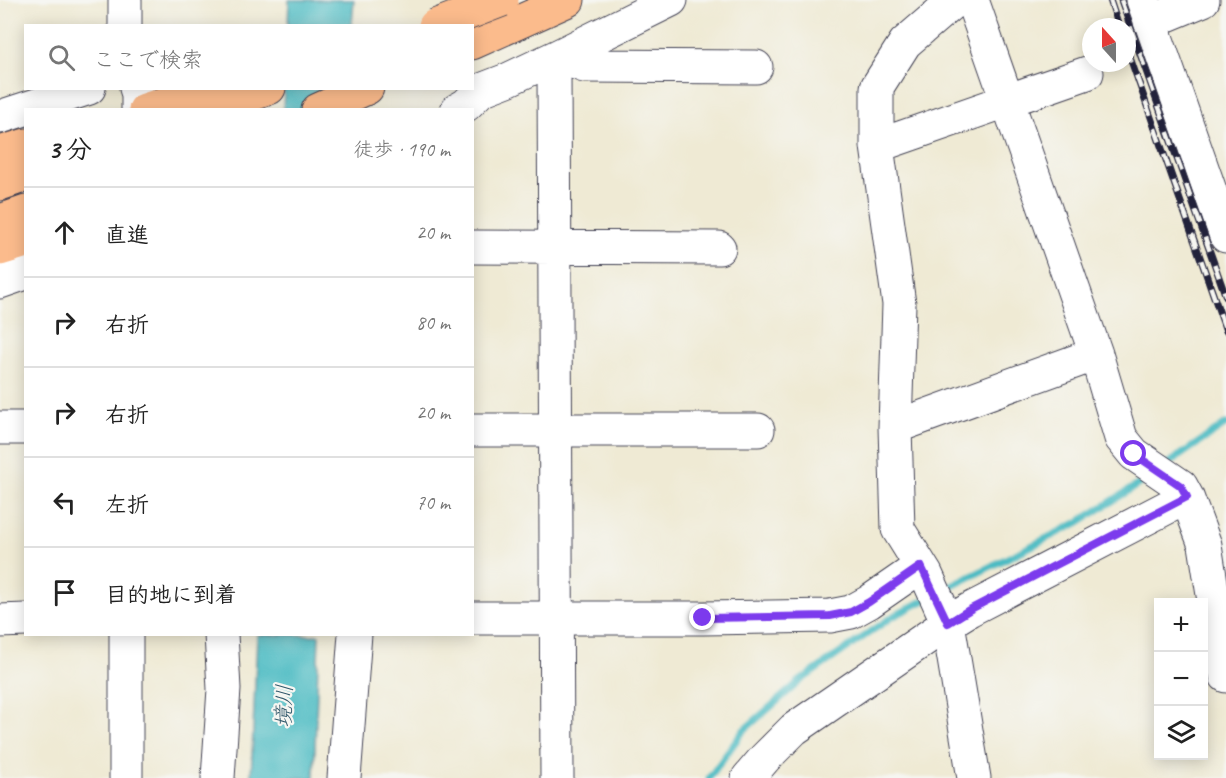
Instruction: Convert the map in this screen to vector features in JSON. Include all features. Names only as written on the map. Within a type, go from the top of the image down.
[{"type":"highway","points":[[447,24],[503,15],[568,0]]},
{"type":"highway","points":[[474,41],[503,15]]},
{"type":"highway","points":[[151,108],[206,90]]},
{"type":"highway","points":[[216,108],[264,90]]},
{"type":"highway","points":[[322,108],[363,90]]},
{"type":"highway","points":[[0,153],[24,147]]},
{"type":"highway","points":[[0,184],[24,176]]},
{"type":"highway","points":[[0,221],[24,213]]},
{"type":"highway","points":[[0,249],[24,242]]},
{"type":"street","points":[[125,0],[125,24]]},
{"type":"street","points":[[472,0],[472,24]]},
{"type":"street","points":[[474,88],[507,80],[671,0]]},
{"type":"street","points":[[955,0],[905,43],[877,87],[877,146],[899,304],[895,427],[898,529],[924,570],[946,618],[974,778]]},
{"type":"street","points":[[972,0],[1096,354],[1120,438],[1134,454],[1184,491],[1205,545],[1226,676]]},
{"type":"street","points":[[1203,0],[1146,11],[1226,236]]},
{"type":"street","points":[[558,56],[584,66],[756,67]]},
{"type":"street","points":[[557,778],[554,72],[558,56]]},
{"type":"street","points":[[877,146],[1087,74]]},
{"type":"street","points":[[28,108],[83,90]]},
{"type":"street","points":[[137,90],[138,108]]},
{"type":"street","points":[[0,117],[24,109]]},
{"type":"street","points":[[474,247],[719,248]]},
{"type":"street","points":[[0,282],[24,274]]},
{"type":"street","points":[[895,427],[1096,354]]},
{"type":"street","points":[[0,428],[24,428]]},
{"type":"street","points":[[474,430],[758,430]]},
{"type":"street","points":[[748,778],[794,729],[946,618],[969,610],[1184,491]]},
{"type":"street","points":[[474,618],[830,616],[851,612],[924,570]]},
{"type":"street","points":[[0,621],[24,620]]},
{"type":"street","points":[[126,636],[126,778]]},
{"type":"street","points":[[218,778],[224,689],[221,636]]},
{"type":"street","points":[[344,778],[355,636]]},
{"type":"water","points":[[289,0],[354,0],[352,24],[288,24]]},
{"type":"water","points":[[284,90],[349,90],[347,108],[283,108]]},
{"type":"water","name":"境川","points":[[257,636],[319,636],[314,778],[251,778]]},
{"type":"waterway","points":[[1166,465],[1226,424]]},
{"type":"waterway","points":[[942,591],[1079,522],[1150,477]]},
{"type":"waterway","points":[[709,778],[744,730],[800,681],[892,617],[927,599]]},
{"type":"railway","points":[[1110,0],[1116,18]]},
{"type":"railway","points":[[1121,0],[1226,297]]},
{"type":"railway","points":[[1135,72],[1226,331]]},
{"type":"route","points":[[703,618],[830,616],[851,612],[921,566],[948,623],[1187,497],[1181,486],[1134,454]]}]
